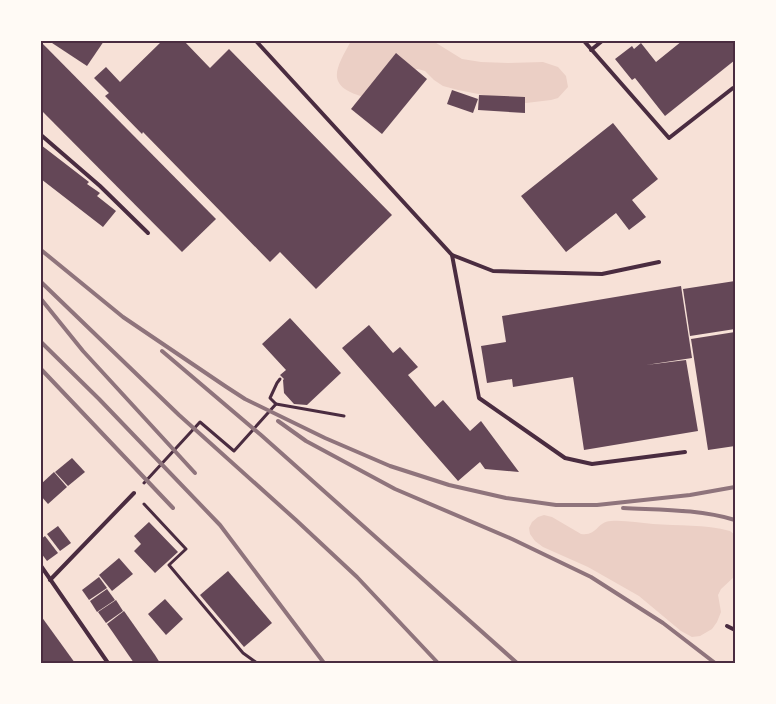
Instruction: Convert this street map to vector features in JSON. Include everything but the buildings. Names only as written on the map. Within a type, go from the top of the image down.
[{"type":"lane","points":[[256,41],[452,255],[493,271],[602,274],[659,262]]},
{"type":"lane","points":[[584,41],[669,138],[733,88]]},
{"type":"lane","points":[[591,50],[602,41]]},
{"type":"lane","points":[[41,135],[100,186],[148,233]]},
{"type":"lane","points":[[452,255],[479,398],[564,458],[592,464],[685,452]]},
{"type":"lane","points":[[50,580],[134,493]]},
{"type":"lane","points":[[41,566],[108,663]]},
{"type":"lane","points":[[727,626],[735,630]]},
{"type":"path","points":[[280,379],[270,398],[276,404],[344,416]]},
{"type":"path","points":[[257,663],[243,653],[169,566],[186,549],[134,493],[200,422],[234,451],[276,404]]},
{"type":"shaded area","points":[[351,41],[433,41],[462,59],[508,63],[543,62],[558,67],[566,76],[568,87],[558,98],[526,103],[443,86],[425,71],[418,69],[408,70],[364,97],[343,88],[337,76],[341,60]]},
{"type":"shaded area","points":[[544,515],[552,517],[581,534],[591,533],[602,524],[611,521],[701,526],[730,531],[735,535],[735,576],[721,589],[718,595],[721,612],[717,622],[712,629],[700,636],[692,637],[681,631],[639,596],[588,567],[543,547],[535,541],[530,534],[529,528],[532,522]]},
{"type":"railway","points":[[41,250],[123,317],[245,399],[325,438],[390,466],[449,485],[506,498],[556,505],[597,505],[690,495],[735,487]]},
{"type":"railway","points":[[41,282],[179,415],[357,577],[438,663]]},
{"type":"railway","points":[[41,299],[83,351],[195,473]]},
{"type":"railway","points":[[41,342],[99,399],[220,525],[324,663]]},
{"type":"railway","points":[[162,351],[261,435],[517,663]]},
{"type":"railway","points":[[41,369],[173,508]]},
{"type":"railway","points":[[278,421],[306,441],[395,489],[512,539],[591,577],[663,623],[715,663]]},
{"type":"railway","points":[[623,508],[693,512],[735,520]]}]
